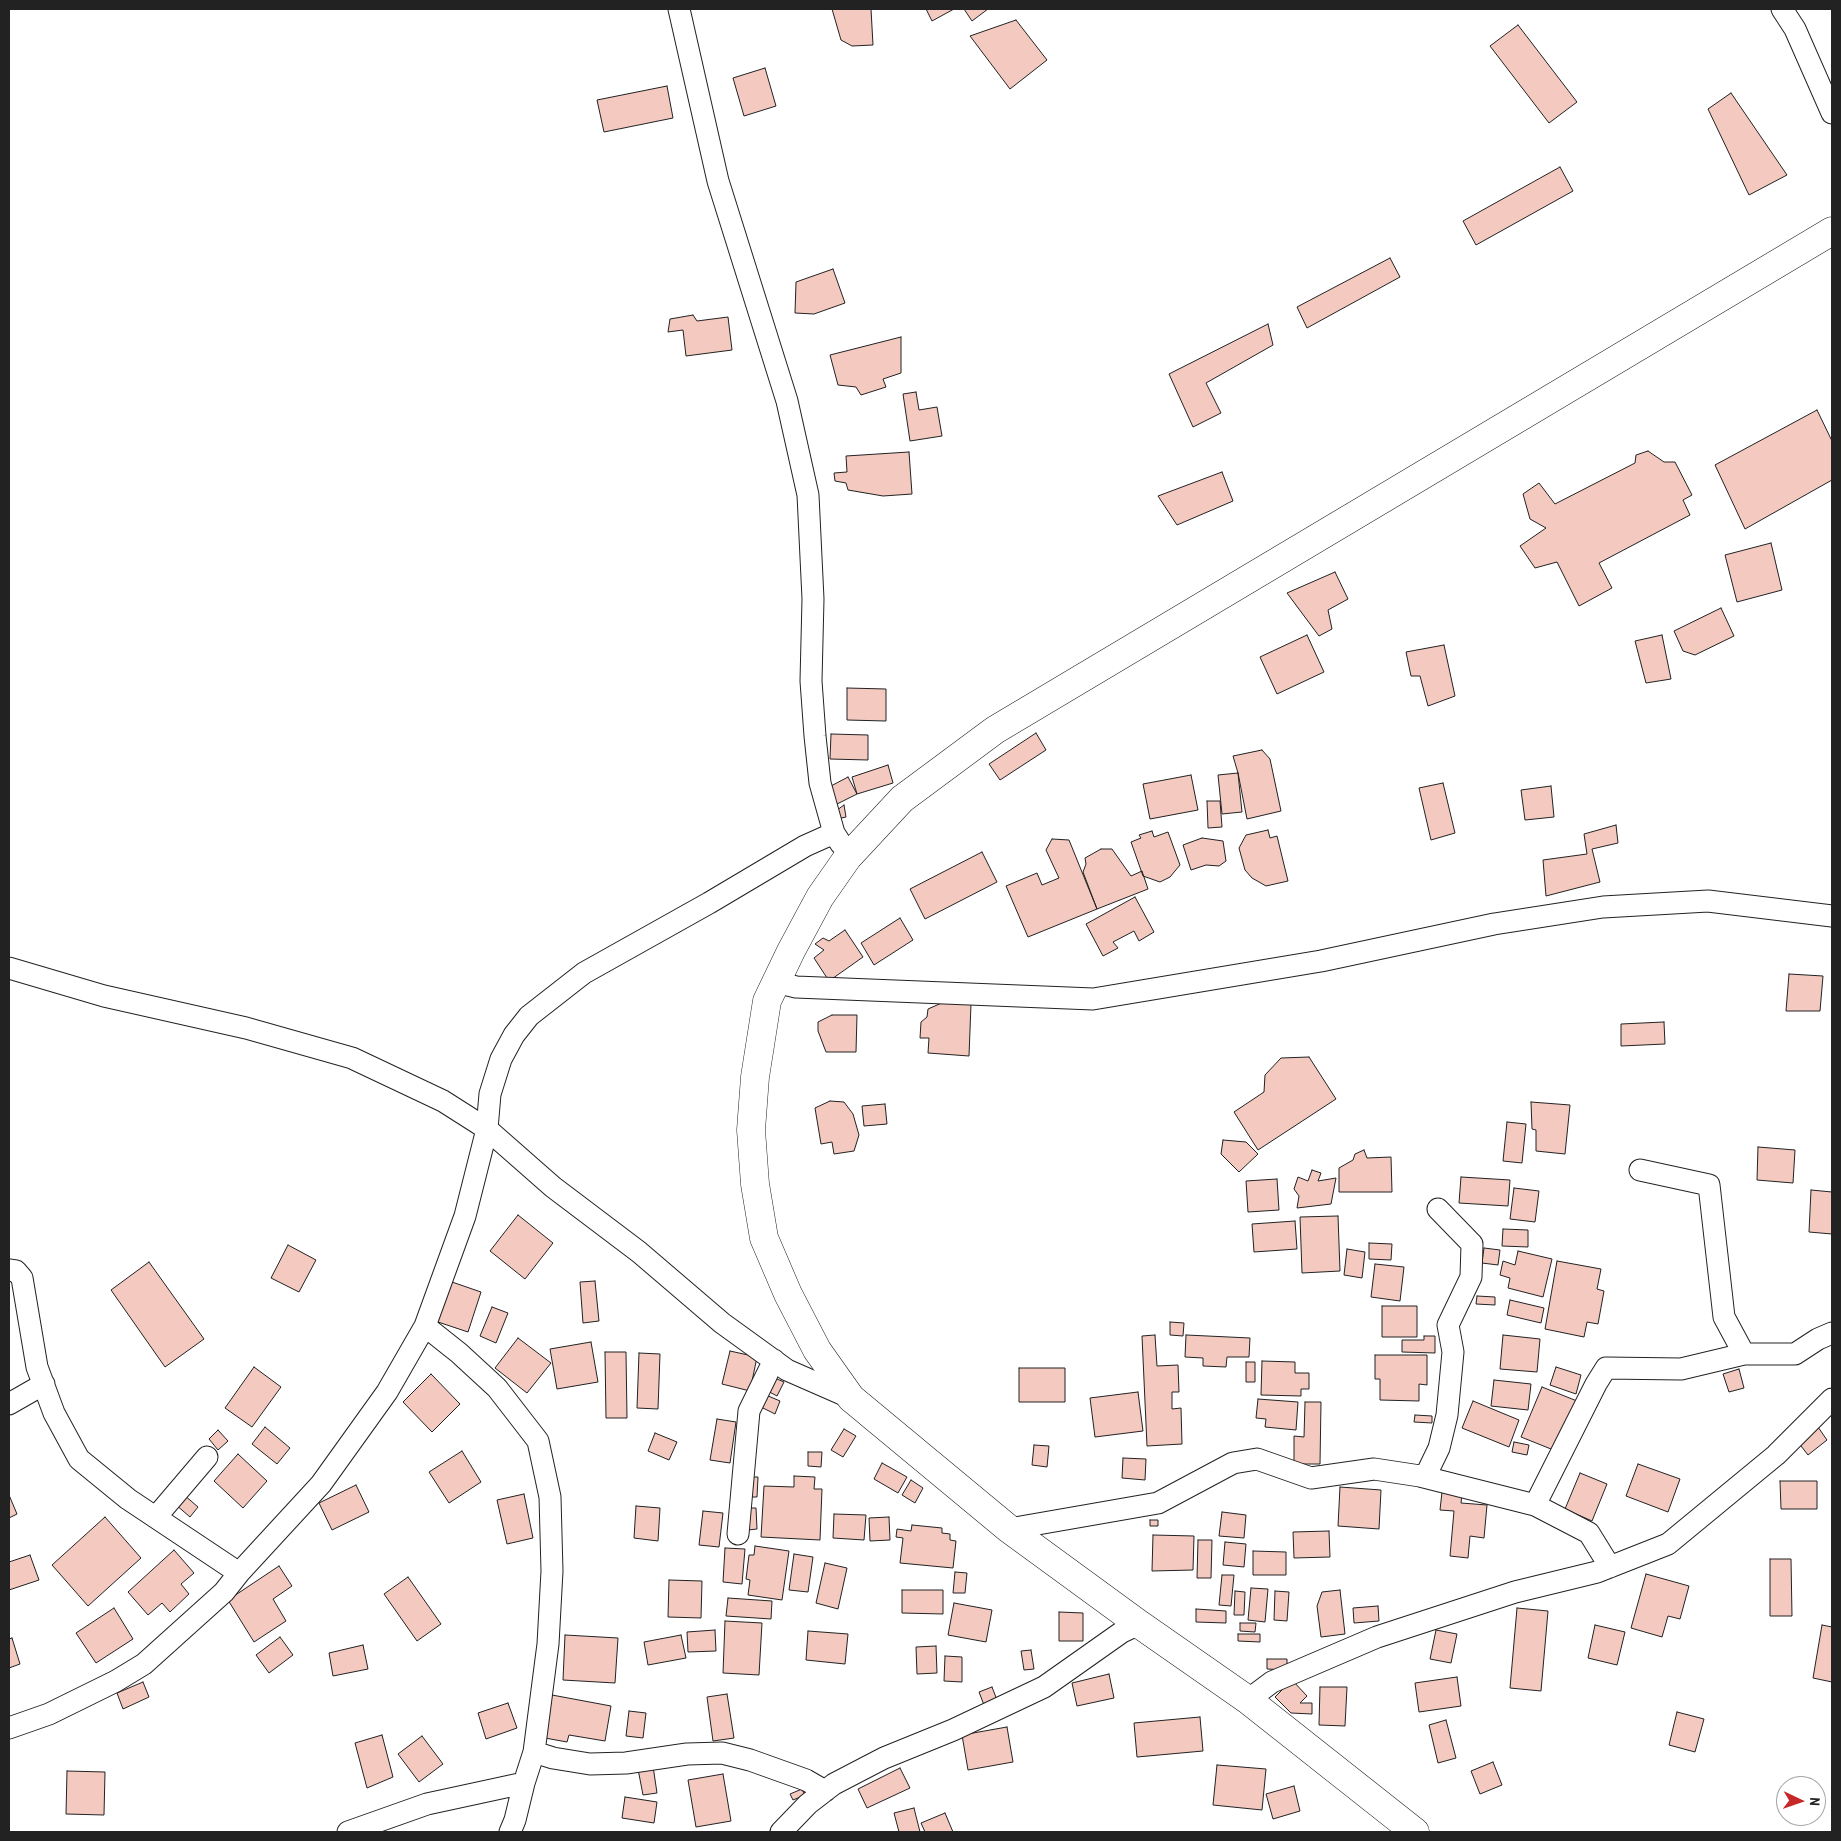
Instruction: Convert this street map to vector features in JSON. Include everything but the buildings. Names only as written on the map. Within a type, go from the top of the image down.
[{"type":"main road","points":[[1415,1832],[1248,1700],[1139,1624],[1010,1529],[851,1398],[817,1350],[796,1310],[768,1246],[763,1229],[755,1184],[751,1130],[754,1077],[767,1001],[820,897],[848,857],[902,799],[995,730],[1832,231]]},
{"type":"street","points":[[679,9],[718,181],[787,401],[808,495],[813,599],[811,681],[820,783],[834,833],[848,857]]},
{"type":"street","points":[[1782,9],[1795,29],[1832,113]]},
{"type":"street","points":[[9,1728],[49,1714],[116,1681],[144,1664],[224,1592],[239,1573],[321,1484],[387,1392],[425,1326],[465,1216],[487,1129],[490,1094],[500,1059],[514,1035],[530,1016],[584,973],[709,903],[805,846],[834,833]]},
{"type":"street","points":[[776,982],[796,987],[1093,998],[1321,961],[1494,924],[1603,907],[1708,901],[1832,916]]},
{"type":"street","points":[[9,968],[104,996],[246,1028],[352,1058],[443,1101],[487,1129],[552,1188],[639,1252],[722,1323],[787,1370],[851,1398]]},
{"type":"street","points":[[1640,1170],[1709,1185],[1724,1316],[1744,1354]]},
{"type":"street","points":[[1426,1477],[1439,1448],[1447,1415],[1453,1352],[1448,1325],[1471,1277],[1472,1244],[1438,1209]]},
{"type":"street","points":[[9,1270],[16,1272],[22,1278],[37,1367],[54,1413],[79,1459],[128,1499],[239,1573]]},
{"type":"street","points":[[425,1326],[459,1353],[497,1388],[538,1441],[550,1497],[552,1571],[548,1644],[534,1752],[510,1832]]},
{"type":"street","points":[[1535,1505],[1596,1384],[1606,1368],[1681,1369],[1744,1354],[1795,1354],[1832,1332]]},
{"type":"street","points":[[738,1534],[749,1411],[774,1360]]},
{"type":"street","points":[[9,1404],[44,1384]]},
{"type":"street","points":[[1248,1700],[1272,1682],[1377,1637],[1515,1592],[1597,1572],[1668,1544],[1776,1455],[1832,1399]]},
{"type":"street","points":[[156,1517],[207,1457]]},
{"type":"street","points":[[1010,1529],[1158,1502],[1233,1463],[1257,1459],[1311,1478],[1374,1469],[1426,1477],[1535,1505],[1589,1533],[1610,1567]]},
{"type":"street","points":[[781,1832],[808,1804],[834,1784],[884,1758],[953,1730],[1044,1687],[1122,1632],[1139,1624]]},
{"type":"street","points":[[534,1752],[553,1758],[590,1764],[626,1763],[687,1754],[722,1753],[750,1760],[806,1780],[825,1791]]},
{"type":"street","points":[[348,1832],[427,1804],[524,1783]]}]
